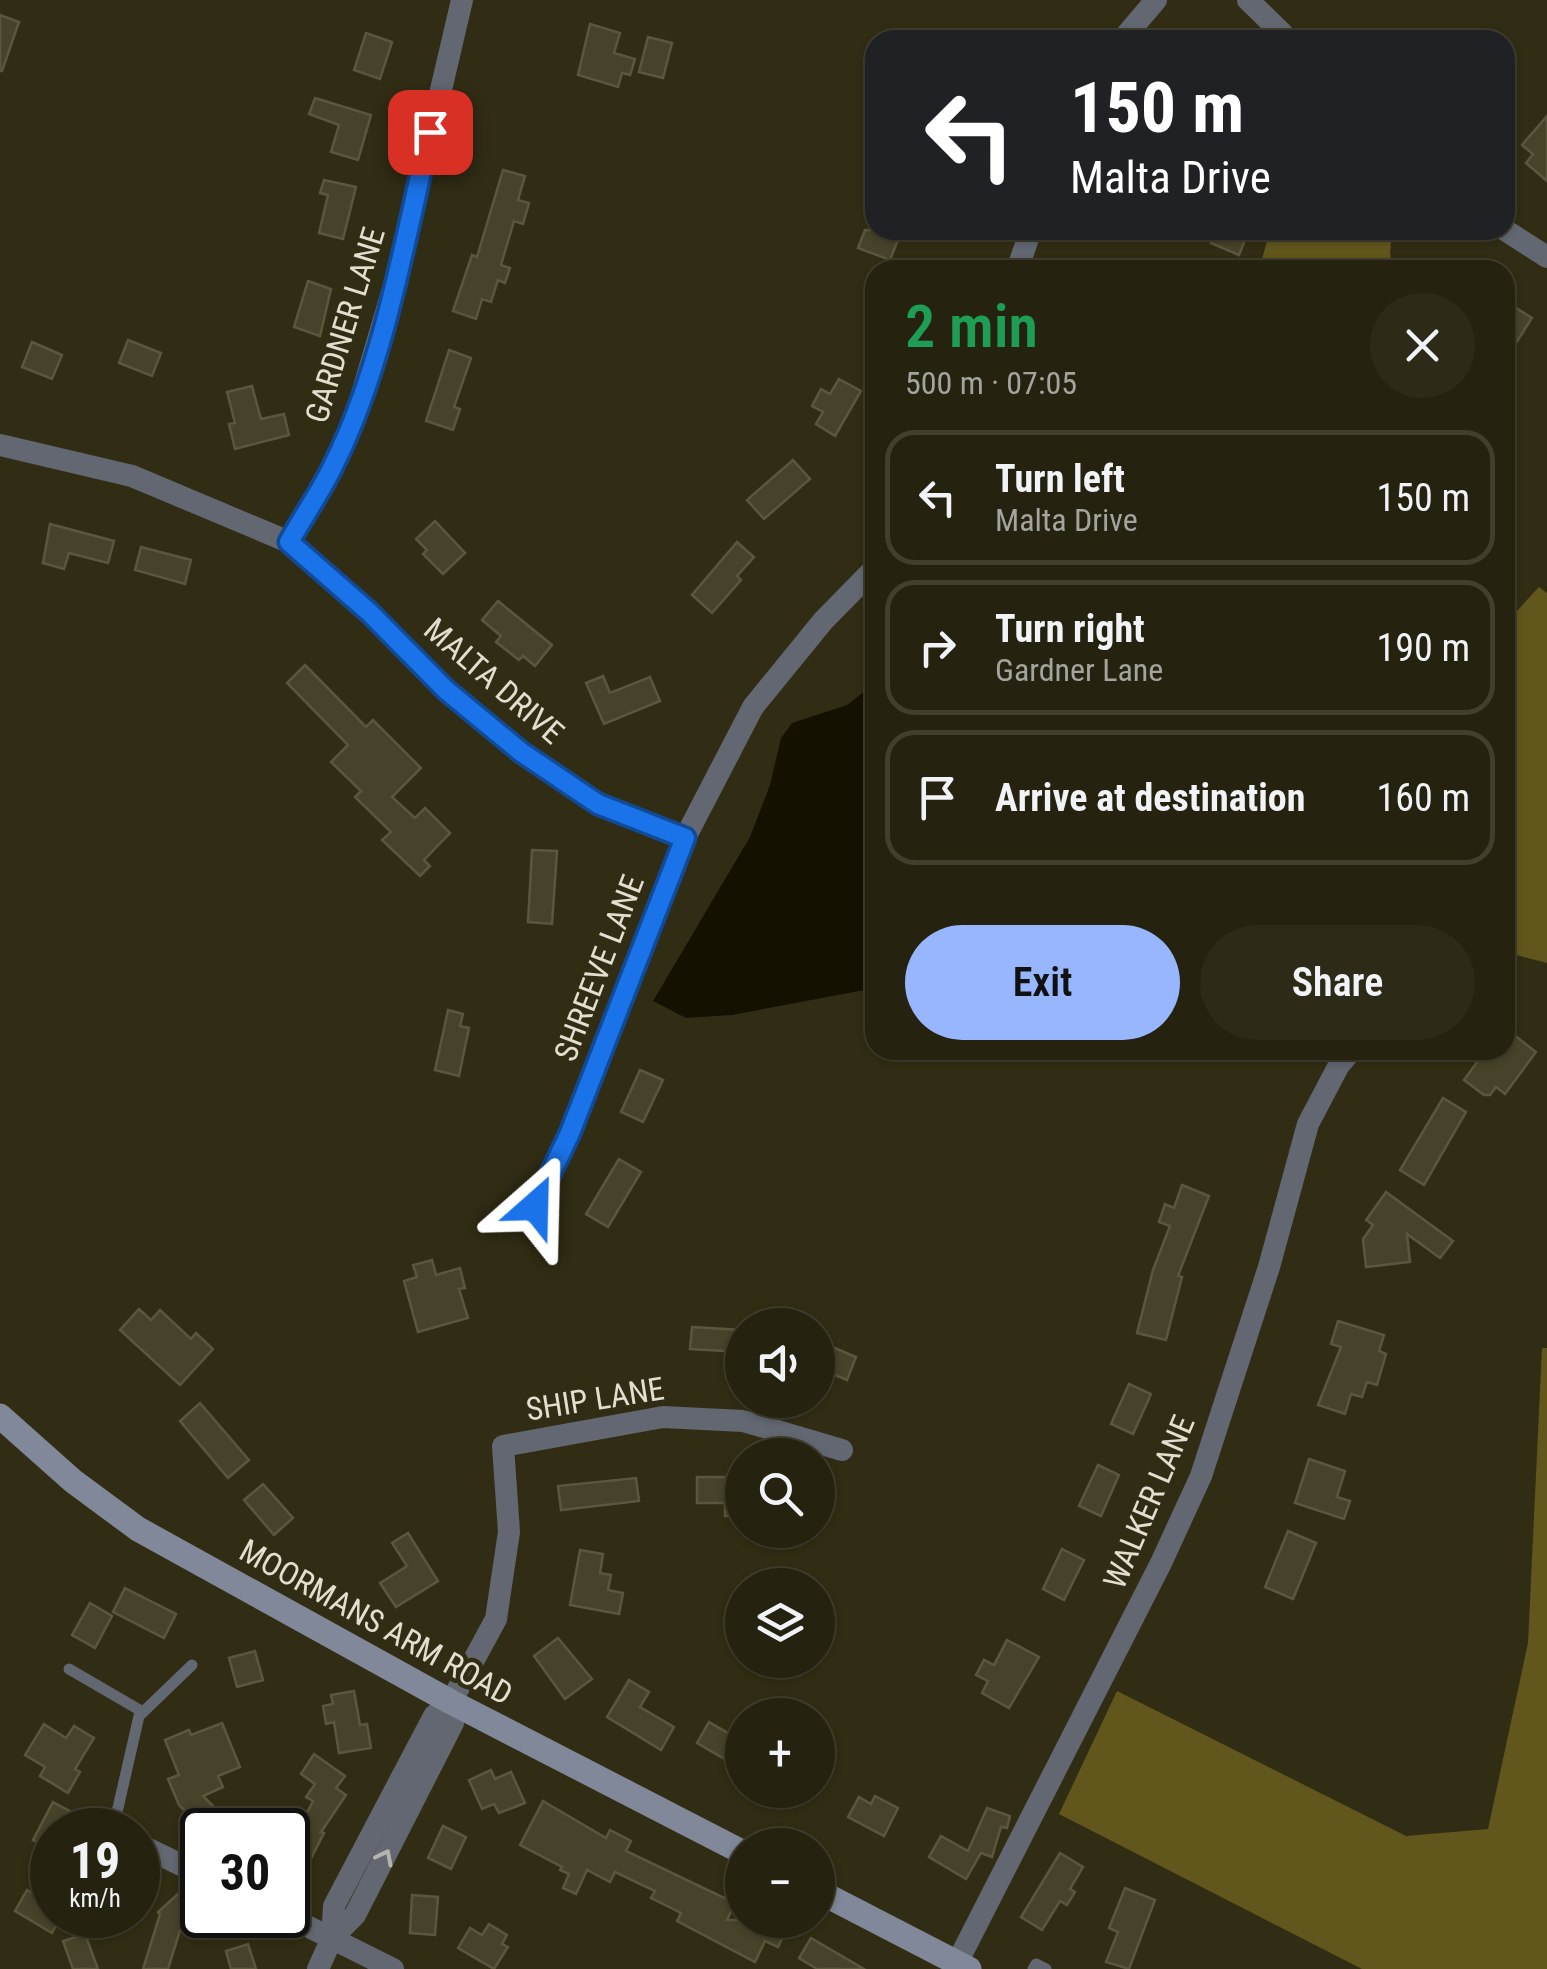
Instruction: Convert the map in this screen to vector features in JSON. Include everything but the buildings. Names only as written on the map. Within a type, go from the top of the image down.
[{"type":"street","name":"GARDNER LANE","points":[[289,542],[335,462],[356,414],[400,265],[462,0]]},
{"type":"street","points":[[1130,30],[1156,0]]},
{"type":"street","points":[[1248,0],[1279,30]]},
{"type":"street","points":[[1515,236],[1547,257]]},
{"type":"street","name":"MALTA DRIVE","points":[[0,445],[132,476],[289,542],[369,612],[446,690],[521,752],[598,804],[685,838]]},
{"type":"street","name":"SHREEVE LANE","points":[[535,1206],[570,1133],[685,838],[753,707],[823,621],[865,578]]},
{"type":"street","name":"WALKER LANE","points":[[963,1966],[1201,1476],[1269,1267],[1308,1124],[1336,1060]]},
{"type":"street","name":"MOORMANS ARM ROAD","points":[[0,1416],[72,1481],[138,1529],[451,1702],[725,1843]]},
{"type":"street","name":"SHIP LANE","points":[[451,1702],[496,1619],[509,1532],[503,1446],[663,1417],[743,1421],[842,1450]]},
{"type":"street","points":[[318,1969],[332,1938],[355,1915],[453,1723],[451,1702]]},
{"type":"street","points":[[835,1900],[963,1966]]},
{"type":"street","points":[[310,1927],[393,1969]]},
{"type":"lane","points":[[118,1808],[134,1728],[143,1712],[192,1665]]},
{"type":"lane","points":[[69,1670],[143,1712]]},
{"type":"lane","points":[[1034,1969],[1036,1964],[1046,1969]]},
{"type":"shaded area","points":[[1267,240],[1391,240],[1392,260],[1262,260]]},
{"type":"shaded area","points":[[1539,587],[1547,593],[1547,963],[1515,955],[1515,613]]},
{"type":"shaded area","points":[[865,691],[865,990],[732,1015],[686,1018],[653,1001],[750,837],[770,785],[781,738],[792,723],[847,705]]},
{"type":"shaded area","points":[[1542,1348],[1547,1348],[1547,1969],[1362,1969],[1059,1814],[1117,1691],[1406,1836],[1488,1829],[1528,1643]]},
{"type":"route","points":[[430,132],[400,265],[356,414],[335,462],[289,542],[369,612],[446,690],[521,752],[598,804],[685,838],[570,1133],[535,1206]]}]
